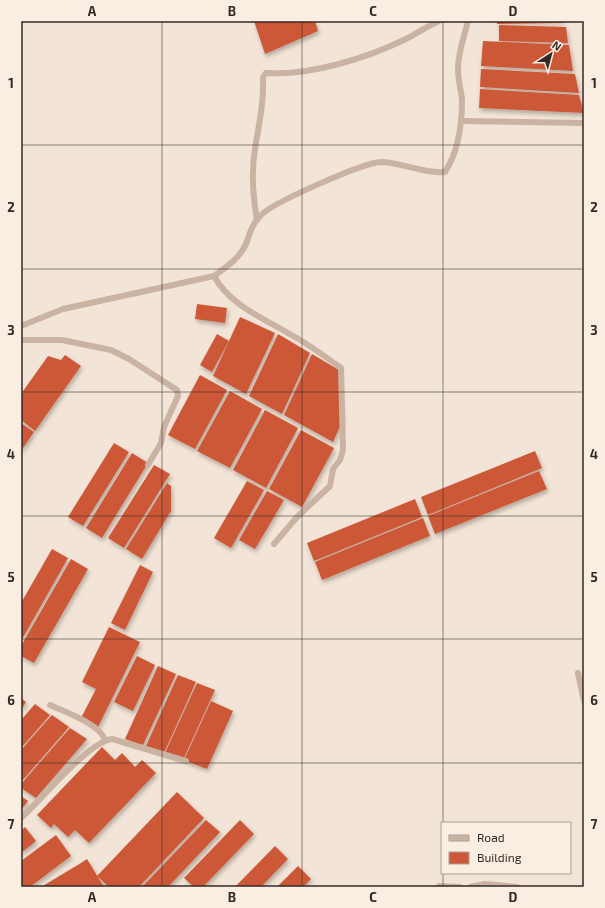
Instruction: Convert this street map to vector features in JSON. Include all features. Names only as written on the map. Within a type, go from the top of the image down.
[{"type":"street","points":[[257,220],[253,201],[253,169],[261,122],[263,78],[266,73],[294,74],[324,68],[361,57],[405,39],[439,21]]},
{"type":"street","points":[[21,326],[63,309],[214,276],[230,264],[245,246],[250,228],[261,214],[276,205],[355,168],[382,162],[436,173],[445,172],[455,148],[461,121],[462,99],[458,70],[459,55],[468,21]]},
{"type":"street","points":[[461,121],[584,123]]},
{"type":"street","points":[[214,276],[219,286],[255,315],[308,345],[341,368],[343,450],[340,460],[333,469],[330,486],[297,517],[274,544]]},
{"type":"street","points":[[21,340],[62,340],[111,350],[129,359],[177,390],[178,396],[164,427],[161,443],[148,465]]},
{"type":"street","points":[[578,673],[584,701]]},
{"type":"street","points":[[50,705],[94,726],[103,732],[105,740]]},
{"type":"street","points":[[21,818],[85,755],[105,740],[112,739],[186,761]]},
{"type":"street","points":[[470,887],[485,884],[517,887]]},
{"type":"street","points":[[439,886],[460,887]]},
{"type":"building","points":[[254,21],[315,21],[318,31],[265,54]]},
{"type":"building","points":[[497,21],[563,21],[563,23],[497,24]]},
{"type":"building","points":[[499,25],[566,27],[568,43],[499,41]]},
{"type":"building","points":[[483,41],[569,45],[573,71],[481,66]]},
{"type":"building","points":[[481,69],[575,74],[579,93],[480,87]]},
{"type":"building","points":[[480,89],[579,95],[584,113],[479,108]]},
{"type":"building","points":[[197,304],[227,308],[225,323],[195,319]]},
{"type":"building","points":[[240,317],[275,333],[246,394],[213,376]]},
{"type":"building","points":[[217,334],[229,341],[212,372],[200,365]]},
{"type":"building","points":[[278,334],[310,353],[282,414],[249,396]]},
{"type":"building","points":[[312,354],[339,370],[342,422],[333,442],[284,415]]},
{"type":"building","points":[[65,355],[81,366],[35,431],[21,420],[21,394],[48,356],[61,360]]},
{"type":"building","points":[[200,375],[227,390],[195,449],[168,435]]},
{"type":"building","points":[[230,391],[262,409],[230,468],[197,451]]},
{"type":"building","points":[[265,410],[298,428],[266,488],[233,470]]},
{"type":"building","points":[[21,423],[34,432],[21,451]]},
{"type":"building","points":[[301,430],[334,448],[302,507],[269,489]]},
{"type":"building","points":[[114,443],[129,452],[83,526],[68,517]]},
{"type":"building","points":[[535,451],[542,468],[428,515],[421,497]]},
{"type":"building","points":[[132,453],[148,463],[102,538],[86,528]]},
{"type":"building","points":[[154,465],[170,474],[124,548],[108,538]]},
{"type":"building","points":[[539,471],[547,489],[435,534],[428,516]]},
{"type":"building","points":[[247,481],[264,490],[231,548],[214,538]]},
{"type":"building","points":[[167,483],[171,486],[171,511],[142,559],[126,549]]},
{"type":"building","points":[[267,491],[284,500],[255,549],[239,540]]},
{"type":"building","points":[[415,499],[422,517],[314,561],[307,543]]},
{"type":"building","points":[[423,518],[430,536],[322,580],[315,562]]},
{"type":"building","points":[[52,549],[68,558],[21,641],[21,603]]},
{"type":"building","points":[[71,559],[88,569],[34,663],[21,656],[21,646]]},
{"type":"building","points":[[140,565],[153,572],[125,630],[111,623]]},
{"type":"building","points":[[109,627],[140,642],[98,727],[81,718],[96,689],[82,682]]},
{"type":"building","points":[[137,656],[155,665],[133,711],[114,702]]},
{"type":"building","points":[[158,666],[176,674],[143,745],[125,739]]},
{"type":"building","points":[[178,675],[196,682],[164,753],[146,746]]},
{"type":"building","points":[[197,683],[215,690],[183,760],[165,753]]},
{"type":"building","points":[[21,698],[26,702],[21,710]]},
{"type":"building","points":[[211,701],[233,711],[207,769],[184,760]]},
{"type":"building","points":[[35,704],[50,715],[21,748],[21,720]]},
{"type":"building","points":[[52,715],[69,727],[21,782],[21,750]]},
{"type":"building","points":[[70,728],[87,739],[36,798],[21,788],[21,784]]},
{"type":"building","points":[[102,747],[115,760],[122,753],[135,767],[142,760],[156,773],[89,843],[75,830],[68,837],[54,824],[51,828],[37,815]]},
{"type":"building","points":[[177,792],[204,818],[139,887],[109,887],[97,876]]},
{"type":"building","points":[[21,796],[28,801],[21,810]]},
{"type":"building","points":[[206,820],[220,832],[168,887],[142,887]]},
{"type":"building","points":[[240,820],[254,834],[203,887],[194,887],[184,878]]},
{"type":"building","points":[[25,827],[36,841],[21,853],[21,831]]},
{"type":"building","points":[[56,835],[71,856],[30,887],[21,887],[21,861]]},
{"type":"building","points":[[275,846],[288,859],[261,887],[235,887]]},
{"type":"building","points":[[87,859],[104,887],[41,887],[81,863]]},
{"type":"building","points":[[298,866],[311,879],[303,887],[277,887]]}]
